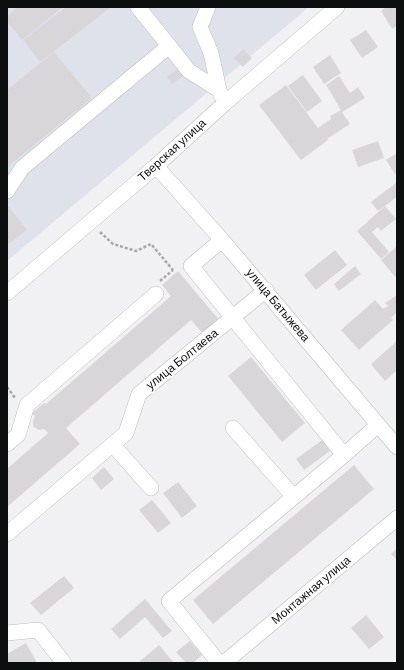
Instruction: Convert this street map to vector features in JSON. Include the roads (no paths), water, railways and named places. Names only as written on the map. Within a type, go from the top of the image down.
[{"type":"street","points":[[138,7],[189,71],[222,97]]},
{"type":"street","points":[[208,7],[200,27],[212,54],[222,97]]},
{"type":"street","name":"Тверская улица","points":[[7,293],[156,166],[222,97],[337,7]]},
{"type":"street","points":[[7,192],[22,168],[169,46]]},
{"type":"street","name":"улица Батыжева","points":[[156,166],[266,290],[397,447]]},
{"type":"street","points":[[222,240],[191,266],[344,455]]},
{"type":"street","name":"улица Болтаева","points":[[7,534],[126,433],[140,394],[266,290]]},
{"type":"street","points":[[7,444],[18,435],[27,405],[156,294]]},
{"type":"street","points":[[219,663],[169,601],[378,425]]},
{"type":"street","points":[[233,428],[294,497]]},
{"type":"street","points":[[113,445],[151,488]]},
{"type":"street","name":"Монтажная улица","points":[[224,663],[397,518]]},
{"type":"street","points":[[7,633],[38,630],[64,663]]}]
